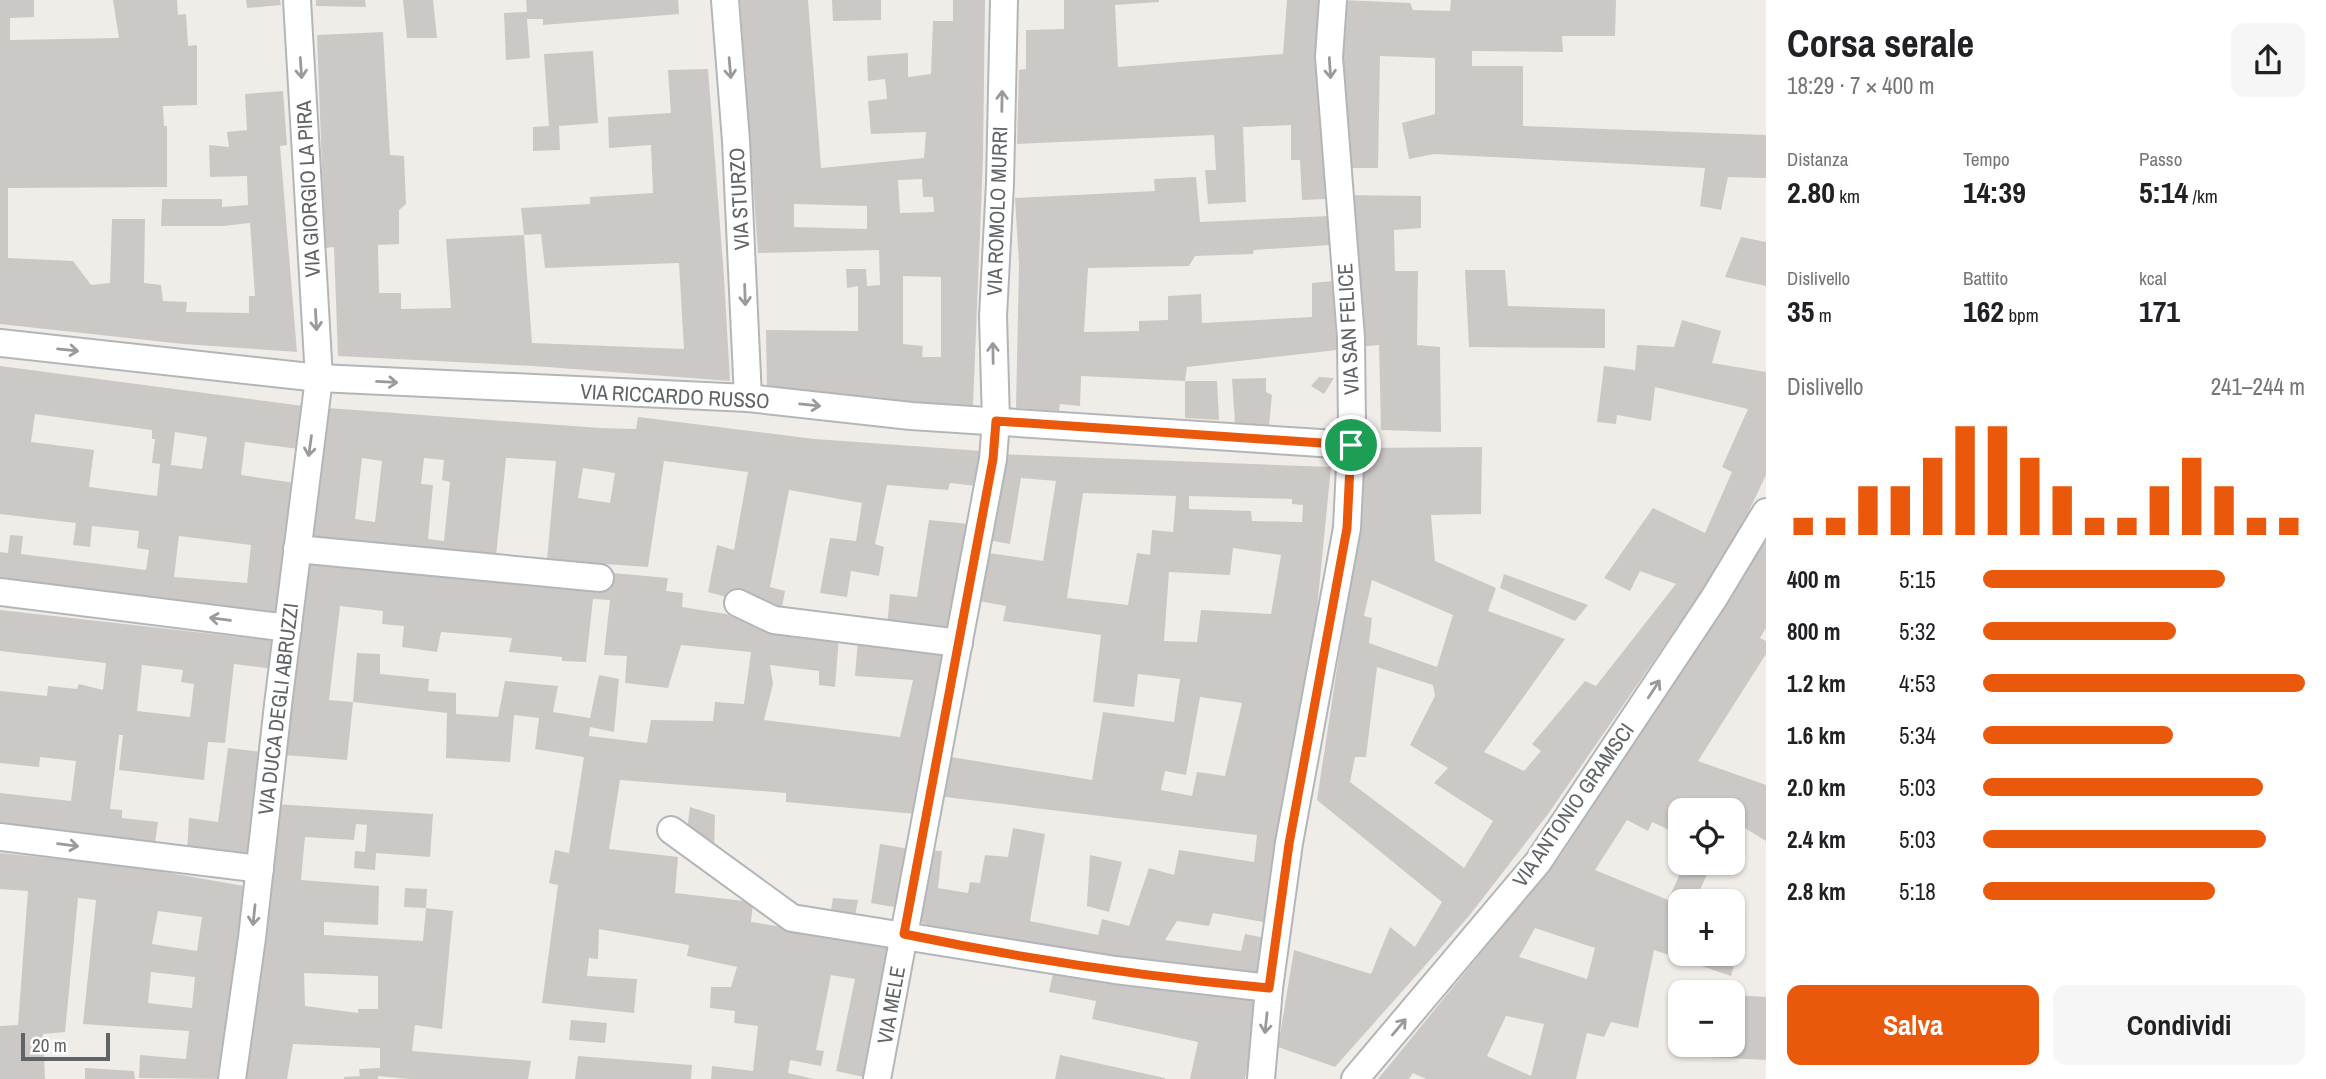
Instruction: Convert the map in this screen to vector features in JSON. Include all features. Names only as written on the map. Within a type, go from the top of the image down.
[{"type":"street","name":"VIA GIORGIO LA PIRA","points":[[297,0],[319,379]]},
{"type":"street","name":"VIA STURZO","points":[[725,0],[736,141],[748,398]]},
{"type":"street","name":"VIA ROMOLO MURRI","points":[[996,421],[993,316],[1000,183],[1004,0]]},
{"type":"street","name":"VIA SAN FELICE","points":[[1268,1076],[1269,988],[1289,844],[1347,528],[1351,445],[1351,338],[1329,57],[1333,0]]},
{"type":"street","name":"VIA RICCARDO RUSSO","points":[[0,343],[319,379],[748,398],[911,416],[1351,445]]},
{"type":"street","name":"VIA DUCA DEGLI ABRUZZI","points":[[232,1079],[319,379]]},
{"type":"street","name":"VIA MELE","points":[[877,1079],[993,459],[996,421]]},
{"type":"street","name":"VIA ANTONIO GRAMSCI","points":[[1355,1079],[1538,862],[1714,598],[1766,512]]},
{"type":"street","points":[[297,549],[600,578]]},
{"type":"street","points":[[0,592],[288,628]]},
{"type":"street","points":[[737,603],[775,620],[959,643]]},
{"type":"street","points":[[671,830],[792,918],[1115,970],[1269,988]]},
{"type":"street","points":[[0,837],[260,869]]},
{"type":"building","points":[[0,0],[34,0],[34,17],[10,18],[10,40],[119,38],[113,0],[177,0],[178,15],[186,14],[188,46],[197,45],[197,105],[163,106],[164,126],[167,126],[167,187],[8,188],[8,258],[73,261],[91,285],[110,283],[112,219],[145,219],[144,283],[161,285],[163,301],[187,302],[186,312],[249,313],[249,296],[255,296],[250,223],[161,226],[162,199],[222,199],[222,207],[248,205],[247,176],[210,177],[209,145],[229,147],[227,132],[247,130],[245,94],[283,91],[287,145],[280,146],[297,352],[183,344],[0,324]]},
{"type":"building","points":[[246,0],[280,0],[281,5],[247,8]]},
{"type":"building","points":[[316,0],[365,0],[366,7],[316,6]]},
{"type":"building","points":[[403,0],[433,0],[437,38],[407,38]]},
{"type":"building","points":[[526,0],[678,0],[679,14],[543,25],[543,19],[527,19],[530,58],[506,60],[504,13],[527,12]]},
{"type":"building","points":[[740,0],[808,0],[821,168],[924,158],[926,132],[871,134],[868,101],[887,99],[885,79],[868,81],[867,56],[908,53],[908,77],[931,74],[933,21],[953,21],[953,0],[985,0],[983,158],[973,406],[767,391],[766,330],[858,331],[858,286],[847,288],[846,269],[866,269],[867,286],[880,285],[879,250],[758,253]],"holes":[[[922,179],[923,197],[933,197],[934,212],[900,213],[898,180]],[[794,204],[867,206],[867,229],[794,227]],[[903,276],[941,277],[941,357],[922,357],[923,346],[903,344]]]},
{"type":"building","points":[[832,0],[881,0],[881,20],[833,21]]},
{"type":"building","points":[[1064,0],[1159,0],[1115,5],[1118,67],[1283,54],[1287,0],[1320,0],[1315,49],[1325,199],[1302,200],[1300,160],[1291,160],[1291,125],[1243,127],[1246,202],[1208,204],[1205,170],[1216,170],[1214,135],[1017,144],[1019,70],[1026,69],[1026,30],[1064,29]]},
{"type":"building","points":[[1341,0],[1410,3],[1413,10],[1450,11],[1451,0],[1616,0],[1615,36],[1562,36],[1563,52],[1472,51],[1472,66],[1523,66],[1523,126],[1766,135],[1766,178],[1728,177],[1721,210],[1700,206],[1705,168],[1434,154],[1409,159],[1402,123],[1435,114],[1435,58],[1380,56],[1378,168],[1343,168]]},
{"type":"building","points":[[383,32],[390,155],[404,156],[406,204],[399,210],[399,244],[378,245],[379,293],[401,293],[401,309],[451,308],[446,239],[524,235],[521,208],[590,204],[590,197],[653,193],[651,145],[609,148],[608,117],[671,113],[668,70],[708,69],[730,381],[534,366],[338,356],[334,247],[325,248],[317,35]],"holes":[[[541,234],[545,268],[679,263],[684,349],[532,343],[524,235]]]},
{"type":"building","points":[[593,51],[598,123],[559,126],[560,150],[533,151],[533,127],[549,126],[544,54]]},
{"type":"building","points":[[1196,177],[1200,222],[1330,216],[1330,245],[1254,250],[1253,254],[1195,256],[1189,266],[1088,268],[1084,332],[1139,331],[1139,321],[1168,320],[1168,296],[1201,294],[1202,323],[1312,317],[1312,283],[1332,281],[1337,350],[1187,367],[1185,381],[1081,376],[1080,406],[1060,404],[1059,411],[1016,408],[1019,264],[1015,198],[1155,191],[1154,179]]},
{"type":"building","points":[[1346,195],[1421,196],[1421,228],[1394,230],[1395,271],[1418,271],[1417,345],[1440,347],[1441,432],[1381,430],[1379,345],[1358,347]]},
{"type":"building","points":[[1741,237],[1766,242],[1766,286],[1725,277]]},
{"type":"building","points":[[1465,270],[1505,270],[1508,306],[1605,309],[1605,348],[1469,347]]},
{"type":"building","points":[[1682,320],[1721,331],[1712,363],[1766,372],[1766,475],[1745,519],[1713,575],[1548,814],[1469,916],[1335,1067],[1278,1047],[1294,950],[1371,974],[1390,927],[1415,947],[1442,902],[1317,800],[1357,536],[1364,448],[1482,447],[1481,514],[1431,515],[1435,561],[1496,588],[1488,611],[1565,639],[1484,752],[1524,771],[1541,751],[1532,744],[1585,681],[1596,686],[1676,584],[1640,571],[1630,591],[1604,578],[1653,508],[1705,533],[1732,472],[1722,467],[1748,409],[1655,387],[1651,421],[1617,415],[1616,424],[1597,422],[1604,366],[1635,370],[1637,345],[1674,347]],"holes":[[[1372,580],[1453,615],[1437,667],[1369,643],[1372,618],[1364,616]],[[1377,667],[1433,685],[1435,696],[1410,745],[1448,768],[1434,783],[1493,821],[1464,868],[1350,782],[1355,757],[1366,757]]]},
{"type":"building","points":[[0,366],[303,406],[299,449],[245,442],[241,475],[295,483],[279,615],[0,583],[0,552],[8,553],[10,535],[23,536],[21,554],[146,570],[149,550],[137,548],[139,531],[92,526],[90,547],[73,545],[76,523],[0,514]],"holes":[[[35,414],[152,430],[152,439],[155,439],[152,463],[160,464],[157,496],[89,487],[94,450],[31,442]],[[175,432],[207,437],[202,469],[171,465]],[[179,536],[251,545],[247,583],[174,577]]]},
{"type":"building","points":[[1319,377],[1334,378],[1324,394],[1311,386]]},
{"type":"building","points":[[1266,378],[1266,392],[1272,395],[1269,425],[1235,423],[1232,379]]},
{"type":"building","points":[[1185,381],[1217,381],[1219,420],[1185,418]]},
{"type":"building","points":[[328,408],[600,428],[636,429],[638,417],[815,439],[982,451],[976,486],[950,483],[948,490],[887,485],[875,544],[884,547],[879,576],[851,571],[847,597],[820,593],[830,538],[856,541],[862,503],[789,490],[770,587],[785,591],[781,612],[708,592],[717,545],[734,550],[748,472],[664,461],[648,567],[547,560],[556,461],[506,458],[496,557],[310,546]],"holes":[[[362,458],[382,461],[375,522],[355,519]],[[424,458],[444,460],[442,480],[450,482],[444,541],[428,539],[433,485],[421,484]],[[583,468],[615,473],[610,503],[578,498]]]},
{"type":"building","points":[[996,454],[1331,467],[1317,609],[1306,685],[1277,838],[1269,923],[1213,913],[1209,926],[1177,921],[1165,940],[1241,951],[1245,934],[1266,938],[1258,981],[943,934],[915,919],[924,850],[942,851],[938,888],[968,893],[970,882],[980,883],[985,855],[1008,857],[1013,828],[1045,834],[1030,921],[1098,935],[1102,919],[1129,926],[1149,868],[1174,875],[1179,850],[1254,862],[1257,835],[937,796],[945,756],[1092,780],[1103,712],[1174,722],[1180,679],[1138,674],[1134,707],[1093,702],[1101,635],[1003,621],[1006,606],[973,600],[982,552],[1043,561],[1056,481],[1021,478],[1010,544],[983,539]],"holes":[[[1083,493],[1176,496],[1173,532],[1152,530],[1150,555],[1137,553],[1128,605],[1067,598]],[[1189,496],[1292,499],[1292,504],[1303,505],[1302,522],[1252,521],[1251,511],[1189,509]],[[1233,548],[1281,555],[1271,614],[1201,610],[1197,642],[1164,641],[1169,572],[1230,575]],[[1200,697],[1242,703],[1225,776],[1197,772],[1192,796],[1161,790],[1165,771],[1186,775]]]},
{"type":"building","points":[[929,520],[969,524],[951,633],[887,627],[890,594],[917,597]]},
{"type":"building","points":[[1766,540],[1766,628],[1760,638],[1766,641],[1766,654],[1698,761],[1766,785],[1766,841],[1745,828],[1745,798],[1668,798],[1668,829],[1652,822],[1648,831],[1627,820],[1595,870],[1668,900],[1668,955],[1654,950],[1638,1028],[1611,1022],[1604,1037],[1587,1033],[1576,1079],[1426,1079],[1413,1073],[1409,1079],[1378,1079],[1560,856]],"holes":[[[1535,928],[1595,948],[1587,979],[1519,957]],[[1506,1016],[1544,1024],[1531,1076],[1487,1056]]]},
{"type":"building","points":[[309,562],[611,589],[613,573],[668,578],[666,591],[683,593],[682,607],[726,614],[761,630],[839,637],[835,687],[819,685],[819,671],[770,665],[773,684],[764,720],[900,737],[913,680],[855,676],[858,639],[949,648],[916,814],[786,802],[786,793],[620,780],[609,849],[678,857],[675,893],[753,902],[751,922],[895,945],[868,1078],[836,1071],[855,979],[831,975],[816,1050],[824,1051],[821,1066],[790,1060],[788,1073],[814,1079],[711,1079],[712,1066],[753,1071],[758,1026],[734,1023],[735,1011],[710,1008],[711,987],[731,987],[737,967],[687,956],[689,945],[599,929],[598,959],[589,958],[587,976],[637,979],[634,1013],[542,1003],[558,885],[549,883],[555,850],[569,853],[584,757],[535,749],[539,718],[514,715],[510,762],[446,758],[447,713],[353,702],[347,760],[285,755]],"holes":[[[593,599],[610,600],[604,655],[627,656],[625,683],[668,688],[681,645],[751,652],[744,704],[715,702],[713,721],[651,720],[647,743],[589,736],[590,727],[614,732],[619,679],[599,675],[590,718],[553,712],[558,686],[505,681],[498,717],[456,714],[456,693],[428,691],[429,679],[380,674],[380,654],[357,653],[353,702],[329,700],[340,606],[383,611],[382,624],[404,626],[402,647],[437,652],[441,632],[512,638],[509,652],[586,662]]]},
{"type":"building","points":[[1504,574],[1588,605],[1575,621],[1500,588]]},
{"type":"building","points":[[0,610],[277,641],[274,669],[234,664],[225,743],[208,742],[204,780],[119,770],[123,735],[119,735],[110,809],[122,810],[122,818],[158,822],[155,843],[0,835],[0,793],[71,801],[76,761],[40,757],[39,767],[0,763],[0,691],[47,696],[48,686],[77,689],[79,684],[103,690],[106,663],[0,651]],"holes":[[[142,665],[183,670],[181,682],[194,684],[190,717],[137,711]]]},
{"type":"building","points":[[228,748],[262,752],[248,860],[187,852],[189,818],[218,822]]},
{"type":"building","points":[[275,804],[433,814],[430,857],[376,853],[375,870],[354,868],[355,851],[365,852],[367,825],[356,824],[354,840],[305,837],[301,880],[379,886],[378,925],[324,922],[324,935],[423,941],[426,908],[453,911],[442,1029],[415,1025],[412,1051],[531,1061],[528,1079],[409,1079],[378,1076],[378,1079],[344,1079],[360,1076],[359,1069],[380,1068],[380,1048],[293,1044],[287,1079],[244,1079]],"holes":[[[304,973],[378,976],[378,1009],[358,1009],[358,1013],[305,1006]]]},
{"type":"building","points":[[690,807],[715,815],[714,854],[686,838]]},
{"type":"building","points":[[880,844],[910,849],[900,908],[871,903]]},
{"type":"building","points":[[0,853],[130,866],[244,886],[223,1079],[139,1078],[140,1055],[186,1059],[189,1031],[83,1024],[96,900],[78,898],[65,1032],[43,1034],[45,1079],[0,1079],[0,1026],[18,1025],[28,891],[0,889]],"holes":[[[158,911],[202,917],[197,951],[152,944]],[[151,972],[195,977],[192,1008],[148,1003]]]},
{"type":"building","points":[[1090,855],[1122,862],[1109,912],[1087,906]]},
{"type":"building","points":[[1679,875],[1707,875],[1700,889],[1673,889]]},
{"type":"building","points":[[405,888],[427,889],[426,908],[404,907]]},
{"type":"building","points":[[833,898],[858,900],[854,921],[830,917]]},
{"type":"building","points":[[1701,966],[1734,966],[1731,976]]},
{"type":"building","points":[[1054,969],[1260,1000],[1245,1079],[1190,1079],[1198,1042],[1092,1019],[1096,1001],[1049,992]]},
{"type":"building","points":[[1745,996],[1766,997],[1766,1060],[1707,1057],[1745,1057]]},
{"type":"building","points":[[571,1020],[607,1023],[605,1043],[569,1040]]},
{"type":"building","points":[[1060,1055],[1165,1078],[1165,1079],[1055,1079]]},
{"type":"building","points":[[578,1056],[692,1065],[691,1079],[575,1079]]},
{"type":"building","points":[[85,1068],[134,1071],[135,1079],[85,1079]]},
{"type":"route","points":[[996,421],[1351,445],[1347,528],[1289,844],[1269,988],[1115,970],[972,948],[904,934],[993,459],[996,421]]}]
